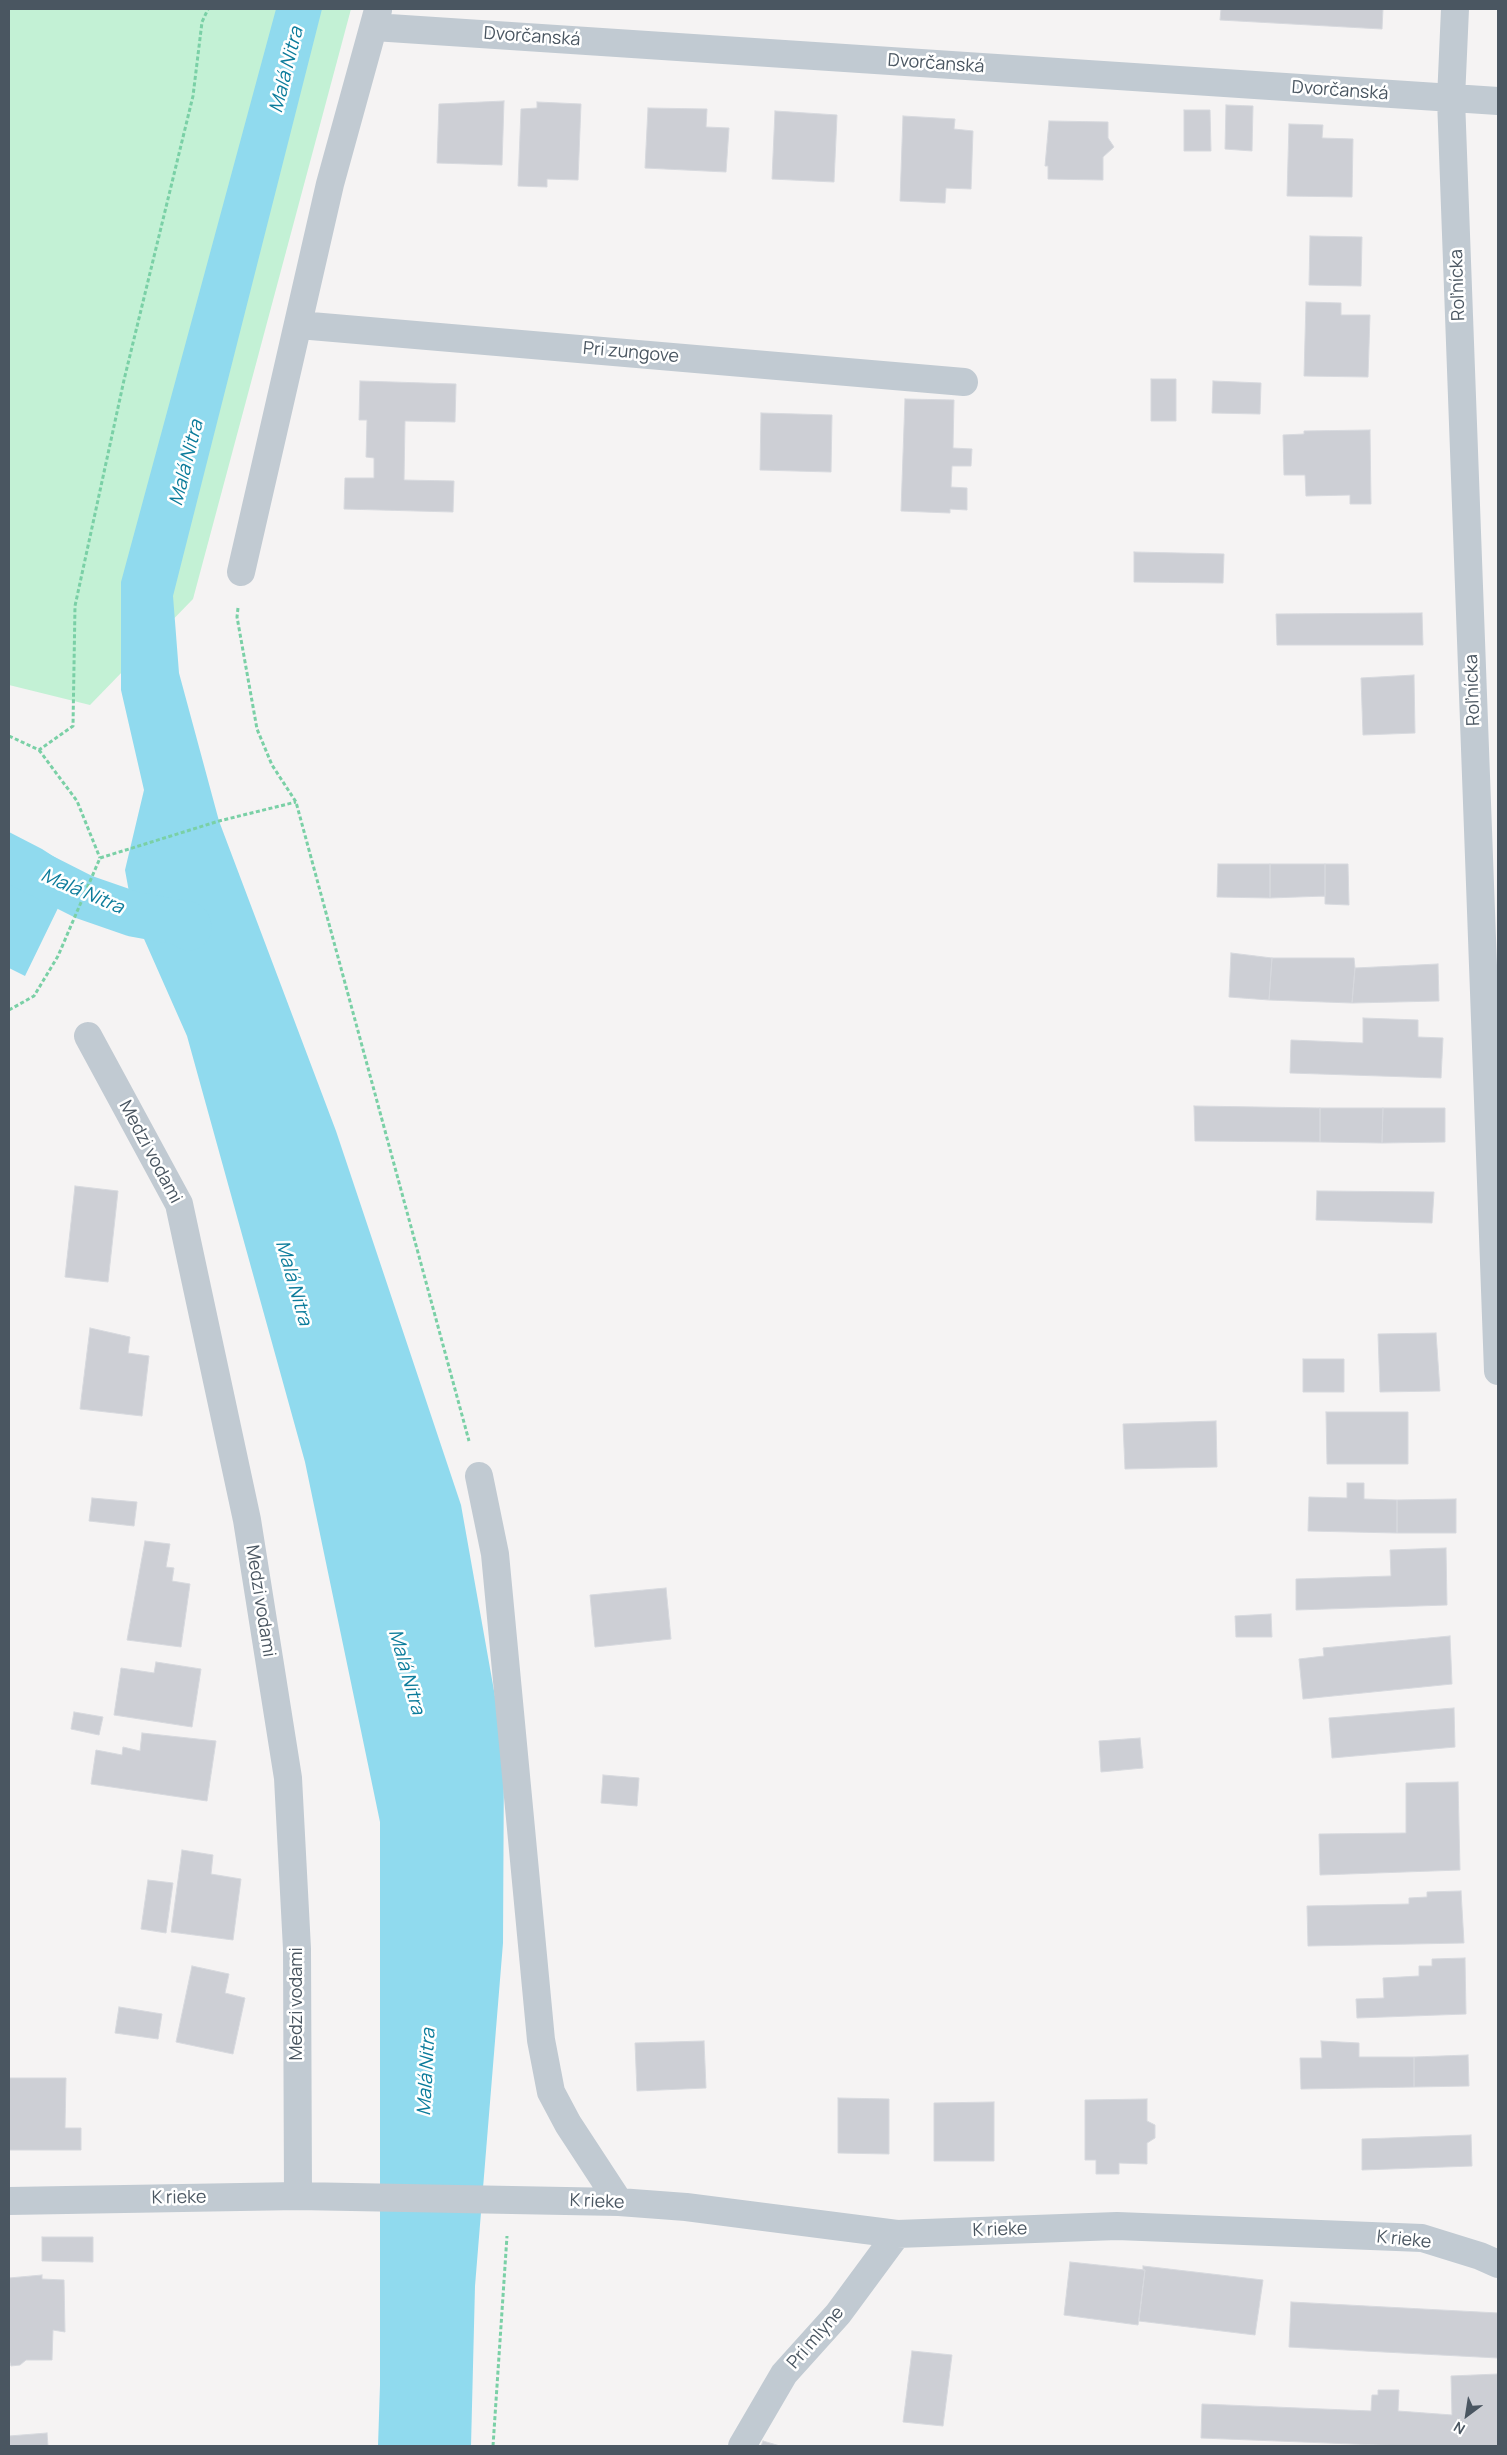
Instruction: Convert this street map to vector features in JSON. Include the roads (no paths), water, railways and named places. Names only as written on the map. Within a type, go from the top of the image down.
[{"type":"street","name":"Roľnícka","points":[[1455,9],[1451,98],[1498,1372]]},
{"type":"street","name":"Dvorčanská","points":[[376,18],[1498,101]]},
{"type":"street","points":[[241,572],[330,184],[376,18]]},
{"type":"street","name":"Pri zungove","points":[[299,325],[964,382]]},
{"type":"street","name":"Medzi vodami","points":[[88,1036],[179,1204],[247,1520],[288,1778],[297,1948],[298,2196]]},
{"type":"street","points":[[479,1476],[495,1554],[541,2040],[551,2092],[568,2124],[619,2202]]},
{"type":"street","name":"K rieke","points":[[9,2202],[298,2196],[619,2202],[686,2207],[897,2234],[1117,2226],[1422,2238],[1480,2256],[1498,2264]]},
{"type":"street","name":"Pri mlyne","points":[[742,2446],[784,2374],[838,2314],[897,2234]]},
{"type":"water","points":[[276,9],[322,9],[173,596],[179,673],[219,821],[336,1131],[461,1505],[504,1747],[503,1943],[475,2286],[471,2446],[378,2446],[380,2385],[380,1822],[305,1462],[187,1036],[133,914],[125,870],[144,790],[121,690],[121,582]]},
{"type":"water","points":[[9,832],[42,849],[76,871],[25,976],[9,968]]},
{"type":"waterway","name":"Malá Nitra","points":[[9,859],[84,897],[133,914],[188,924],[189,928]]}]
